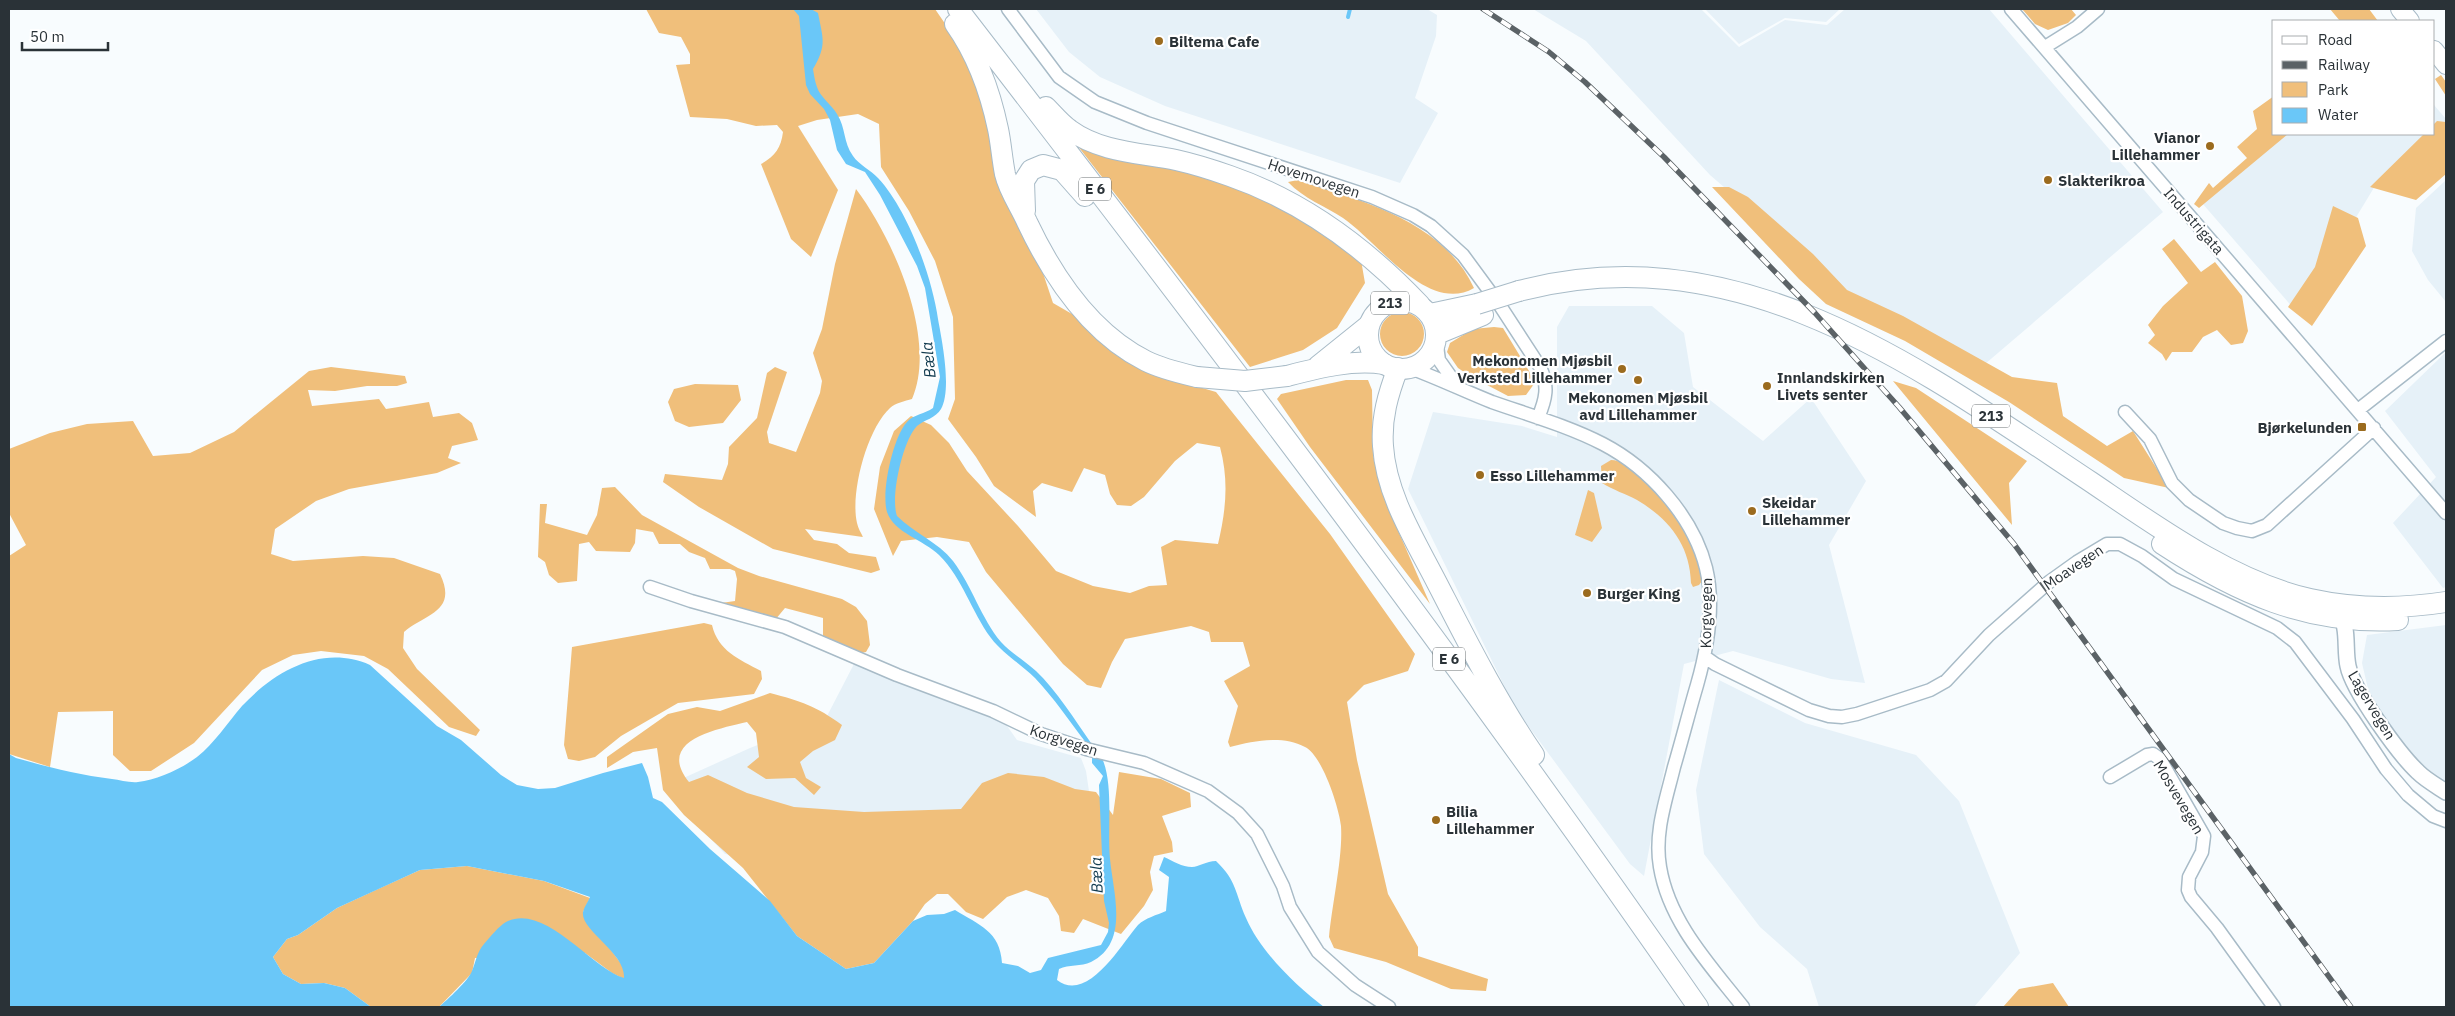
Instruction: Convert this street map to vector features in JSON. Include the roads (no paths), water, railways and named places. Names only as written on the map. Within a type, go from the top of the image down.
[{"type":"main road","points":[[944,9],[973,52],[982,75],[994,115],[1005,174],[1011,190],[1051,269],[1076,302],[1106,334],[1147,361],[1197,377],[1245,381],[1287,376],[1315,368],[1360,362],[1397,367],[1428,358],[1436,336]]},
{"type":"main road","name":"E 6","points":[[958,9],[1233,368],[1457,670],[1698,1007]]},
{"type":"main road","points":[[968,9],[1043,104],[1071,131],[1102,145],[1204,167],[1259,187],[1290,202],[1345,236],[1396,280],[1425,309]]},
{"type":"main road","points":[[2400,9],[2409,20]]},
{"type":"main road","points":[[2435,51],[2446,66]]},
{"type":"main road","points":[[1026,220],[1022,197],[1026,176],[1031,170],[1043,165],[1062,170],[1108,223],[1187,328],[1208,351],[1233,368]]},
{"type":"main road","name":"213","points":[[1425,309],[1435,325],[1436,336],[1480,309],[1521,297],[1588,289],[1652,287],[1716,297],[1798,323],[1850,345],[1910,376],[2185,558],[2241,590],[2276,604],[2325,609],[2389,607],[2446,602]]},
{"type":"main road","name":"213","points":[[1397,367],[1375,355],[1369,344],[1369,326],[1376,313],[1393,302],[1407,300],[1425,309],[1480,309]]},
{"type":"main road","points":[[1315,368],[1369,326]]},
{"type":"main road","points":[[1397,367],[1386,403],[1383,446],[1392,489],[1408,526],[1497,696],[1543,769],[1641,910],[1656,937],[1660,954]]},
{"type":"main road","name":"213","points":[[2325,609],[2348,620],[2407,620],[2446,614]]},
{"type":"street","name":"Hovemovegen","points":[[1008,9],[1059,77],[1096,102],[1147,123],[1372,196],[1413,215],[1446,238],[1478,275],[1540,367],[1546,383],[1546,395],[1538,418]]},
{"type":"street","name":"Industrigata","points":[[2011,9],[2446,513]]},
{"type":"street","points":[[2045,47],[2077,27],[2098,9]]},
{"type":"street","points":[[1436,336],[1439,360],[1458,387]]},
{"type":"street","points":[[2358,410],[2446,341]]},
{"type":"street","name":"Korgvegen","points":[[1397,367],[1458,387],[1604,444],[1632,462],[1650,478],[1689,527],[1706,569],[1708,622],[1705,657],[1661,817],[1658,852],[1665,887],[1673,911],[1698,950],[1743,1007]]},
{"type":"street","points":[[2125,412],[2150,439],[2161,466],[2178,491],[2223,524],[2252,531],[2267,525],[2374,428]]},
{"type":"street","name":"Moavegen","points":[[1705,657],[1715,664],[1810,710],[1829,716],[1842,717],[1857,714],[1921,693],[1946,681],[1989,635],[2043,588],[2078,562],[2107,544],[2120,544],[2142,556],[2174,579],[2277,628],[2296,642],[2386,769],[2408,795],[2433,816],[2446,821]]},
{"type":"street","name":"Korgvegen","points":[[650,586],[691,601],[762,620],[800,633],[897,675],[993,711],[1041,734],[1086,749],[1163,770],[1208,791],[1238,813],[1257,834],[1280,879],[1290,907],[1318,952],[1355,985],[1389,1007]]},
{"type":"street","points":[[2325,609],[2348,666]]},
{"type":"street","name":"Lagervegen","points":[[2348,620],[2348,666],[2361,693],[2393,742],[2418,772],[2446,792]]},
{"type":"street","name":"Mosvevegen","points":[[2110,777],[2147,755],[2153,754],[2160,759],[2204,836],[2202,852],[2188,877],[2191,897],[2222,935],[2274,1007]]},
{"type":"water","points":[[793,9],[811,9],[818,13],[823,42],[813,69],[817,87],[840,119],[853,156],[878,178],[889,192],[909,226],[924,264],[935,302],[942,340],[946,390],[939,412],[917,426],[907,443],[899,469],[895,496],[897,516],[940,548],[953,561],[994,633],[1005,646],[1036,671],[1051,687],[1101,756],[1106,769],[1109,794],[1109,847],[1116,901],[1115,930],[1111,943],[1103,953],[1087,964],[1067,966],[1059,969],[1057,980],[1069,985],[1080,984],[1092,978],[1114,957],[1138,925],[1166,911],[1169,877],[1159,870],[1164,857],[1188,867],[1216,861],[1232,881],[1246,918],[1260,943],[1302,989],[1324,1007],[439,1007],[467,979],[480,950],[500,926],[506,922],[521,918],[536,921],[551,928],[611,972],[624,978],[623,969],[618,960],[584,919],[583,912],[590,897],[544,881],[467,866],[420,870],[337,908],[298,935],[287,939],[273,957],[283,974],[301,984],[324,983],[345,988],[371,1007],[9,1007],[9,754],[16,758],[88,775],[132,782],[153,779],[184,766],[203,752],[242,706],[269,682],[300,664],[334,658],[352,659],[370,665],[437,726],[461,740],[501,775],[517,785],[538,789],[555,788],[642,763],[648,777],[653,798],[662,802],[710,849],[770,901],[797,936],[846,969],[874,963],[913,921],[927,915],[944,914],[955,910],[980,925],[993,936],[1000,952],[1002,963],[1018,966],[1030,973],[1041,970],[1048,958],[1101,945],[1108,932],[1109,923],[1104,901],[1099,785],[1103,776],[1092,763],[1092,755],[1087,744],[1049,694],[1035,678],[991,638],[947,564],[933,550],[896,525],[887,512],[887,479],[889,465],[897,440],[902,429],[910,419],[933,408],[940,377],[925,288],[917,266],[880,195],[865,172],[846,164],[837,150],[830,120],[824,109],[810,94],[806,85],[799,16]]},
{"type":"waterway","points":[[1348,17],[1350,9]]},
{"type":"railway","points":[[1483,9],[1549,52],[1585,82],[1664,157],[1815,313],[1899,407],[2014,544],[2351,1007]]},
{"type":"place","name":"Biltema Cafe","points":[[1159,41]]},
{"type":"place","name":"Vianor Lillehammer","points":[[2210,146]]},
{"type":"place","name":"Slakterikroa","points":[[2048,180]]},
{"type":"place","name":"Mekonomen Mjøsbil Verksted Lillehammer","points":[[1622,369]]},
{"type":"place","name":"Mekonomen Mjøsbil avd Lillehammer","points":[[1638,380]]},
{"type":"place","name":"Innlandskirken Livets senter","points":[[1767,386]]},
{"type":"place","name":"Bjørkelunden","points":[[2362,427]]},
{"type":"place","name":"Esso Lillehammer","points":[[1480,475]]},
{"type":"place","name":"Skeidar Lillehammer","points":[[1752,511]]},
{"type":"place","name":"Burger King","points":[[1587,593]]},
{"type":"place","name":"Bilia Lillehammer","points":[[1436,820]]},
{"type":"water label","name":"Bæla","points":[[928,360]]},
{"type":"water label","name":"Bæla","points":[[1096,875]]}]
